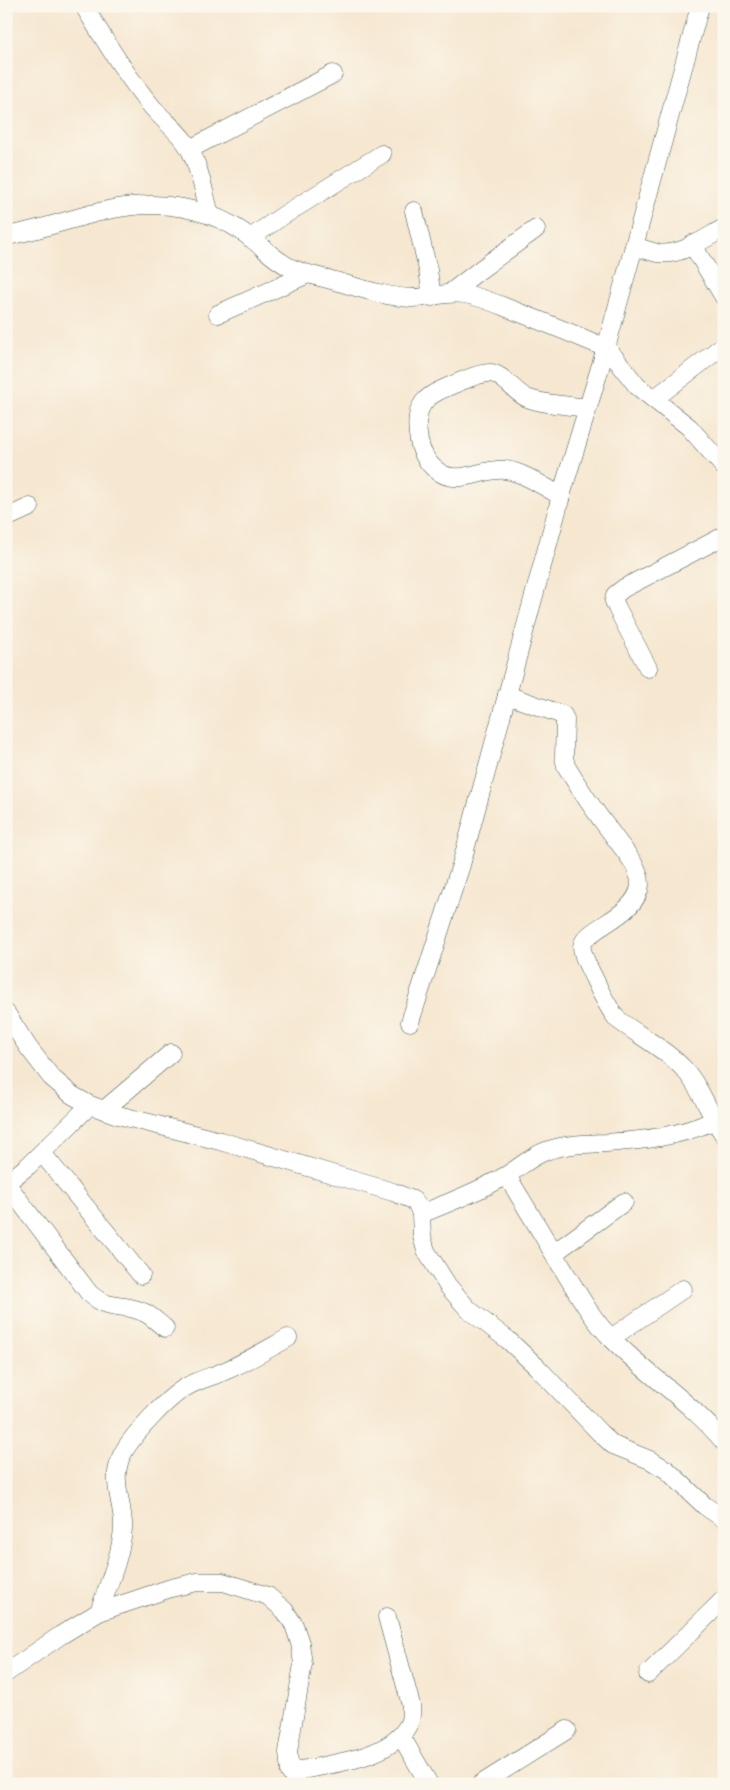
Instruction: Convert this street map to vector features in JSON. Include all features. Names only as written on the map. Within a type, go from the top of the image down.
[{"type":"street","points":[[84,6],[117,59],[140,91],[190,148],[210,214]]},
{"type":"street","points":[[410,1022],[461,865],[561,496],[606,348],[700,6]]},
{"type":"street","points":[[190,148],[333,74]]},
{"type":"street","points":[[250,238],[382,154]]},
{"type":"street","points":[[6,236],[46,228],[78,217],[128,206],[154,205],[194,209],[210,214],[250,238],[281,262],[308,274],[392,296],[411,298],[432,297],[450,293],[465,294],[503,306],[606,348],[637,386],[689,427],[724,467]]},
{"type":"street","points":[[414,211],[428,270],[432,297]]},
{"type":"street","points":[[634,247],[659,253],[672,252],[724,228]]},
{"type":"street","points":[[450,293],[536,229]]},
{"type":"street","points":[[692,244],[724,297]]},
{"type":"street","points":[[218,314],[308,274]]},
{"type":"street","points":[[654,399],[724,345]]},
{"type":"street","points":[[561,496],[517,473],[505,470],[494,470],[460,477],[440,474],[432,467],[420,446],[416,416],[418,408],[430,394],[482,374],[492,373],[529,398],[588,408]]},
{"type":"street","points":[[6,518],[30,506]]},
{"type":"street","points":[[648,668],[617,608],[614,601],[615,595],[624,588],[724,536]]},
{"type":"street","points":[[507,695],[563,715],[566,728],[564,757],[566,766],[630,858],[638,873],[640,885],[636,898],[627,909],[584,941],[582,947],[584,956],[602,996],[617,1019],[683,1068],[724,1135]]},
{"type":"street","points":[[6,1013],[28,1047],[51,1077],[72,1095],[97,1108],[220,1141],[393,1192],[413,1200],[421,1214],[422,1236],[426,1251],[443,1280],[469,1310],[508,1340],[536,1366],[613,1445],[650,1460],[667,1470],[705,1506],[724,1519]]},
{"type":"street","points":[[165,1328],[145,1312],[109,1305],[98,1301],[89,1293],[6,1183],[97,1108],[171,1053]]},
{"type":"street","points":[[421,1214],[507,1176],[533,1158],[552,1150],[572,1145],[673,1136],[694,1130],[714,1120]]},
{"type":"street","points":[[42,1153],[142,1275]]},
{"type":"street","points":[[507,1176],[589,1312],[611,1338],[648,1373],[721,1433]]},
{"type":"street","points":[[554,1253],[624,1202]]},
{"type":"street","points":[[611,1338],[683,1289]]},
{"type":"street","points":[[99,1612],[121,1544],[123,1527],[122,1507],[117,1485],[118,1471],[121,1457],[130,1442],[175,1394],[189,1385],[247,1361],[288,1338]]},
{"type":"street","points":[[6,1674],[61,1635],[99,1612],[134,1599],[197,1582],[223,1582],[268,1596],[285,1611],[294,1625],[300,1643],[302,1664],[288,1752],[294,1778],[376,1752],[401,1736],[408,1726],[411,1718],[411,1705],[387,1617]]},
{"type":"street","points":[[648,1674],[724,1599]]},
{"type":"street","points":[[481,1784],[567,1730]]},
{"type":"street","points":[[401,1736],[429,1784]]}]
